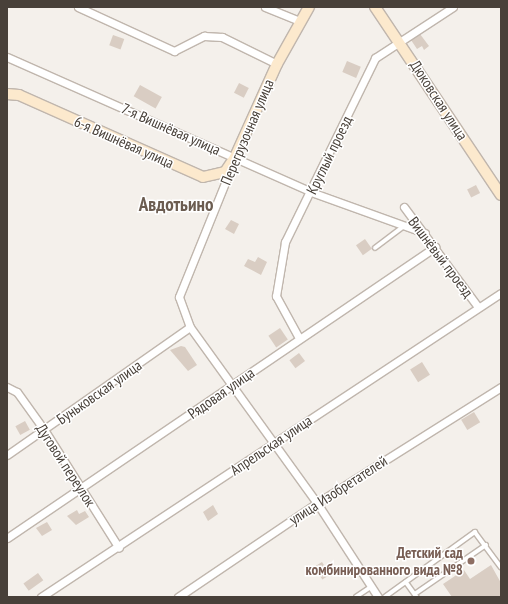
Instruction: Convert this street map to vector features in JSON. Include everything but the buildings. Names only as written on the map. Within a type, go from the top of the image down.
[{"type":"street","points":[[78,7],[174,51],[204,36],[222,37],[277,64]]},
{"type":"street","points":[[265,7],[300,21]]},
{"type":"street","name":"Перегрузочная улица","points":[[309,7],[277,64],[235,157],[179,297],[190,327],[317,503],[378,597]]},
{"type":"street","name":"Дюковская улица","points":[[375,7],[401,42],[501,195]]},
{"type":"street","name":"Круглый проезд","points":[[299,338],[276,296],[285,242],[311,192],[375,58],[453,7]]},
{"type":"street","name":"7-я Вишнёвая улица","points":[[7,57],[311,192],[425,233]]},
{"type":"street","name":"6-я Вишнёвая улица","points":[[7,94],[19,95],[203,177],[225,172],[235,157]]},
{"type":"street","name":"Вишнёвый проезд","points":[[404,207],[425,233],[478,307]]},
{"type":"street","name":"Рядовая улица","points":[[7,538],[232,386],[299,338],[435,247]]},
{"type":"street","name":"Апрельская улица","points":[[41,597],[120,548],[274,442],[501,293]]},
{"type":"street","name":"Буньковская улица","points":[[7,455],[45,430],[190,327]]},
{"type":"street","name":"Дуговой переулок","points":[[7,387],[17,392],[45,430],[81,489],[120,548]]},
{"type":"street","name":"улица Изобретателей","points":[[178,597],[317,503],[501,387]]},
{"type":"lane","points":[[375,248],[404,225]]},
{"type":"lane","points":[[385,597],[475,532],[501,567]]},
{"type":"lane","points":[[406,582],[416,595],[486,545]]},
{"type":"lane","points":[[356,597],[371,587]]},
{"type":"place","name":"Детский сад комбинированного вида №8","points":[[471,561]]},
{"type":"district","name":"Авдотьино","points":[[176,205]]}]
